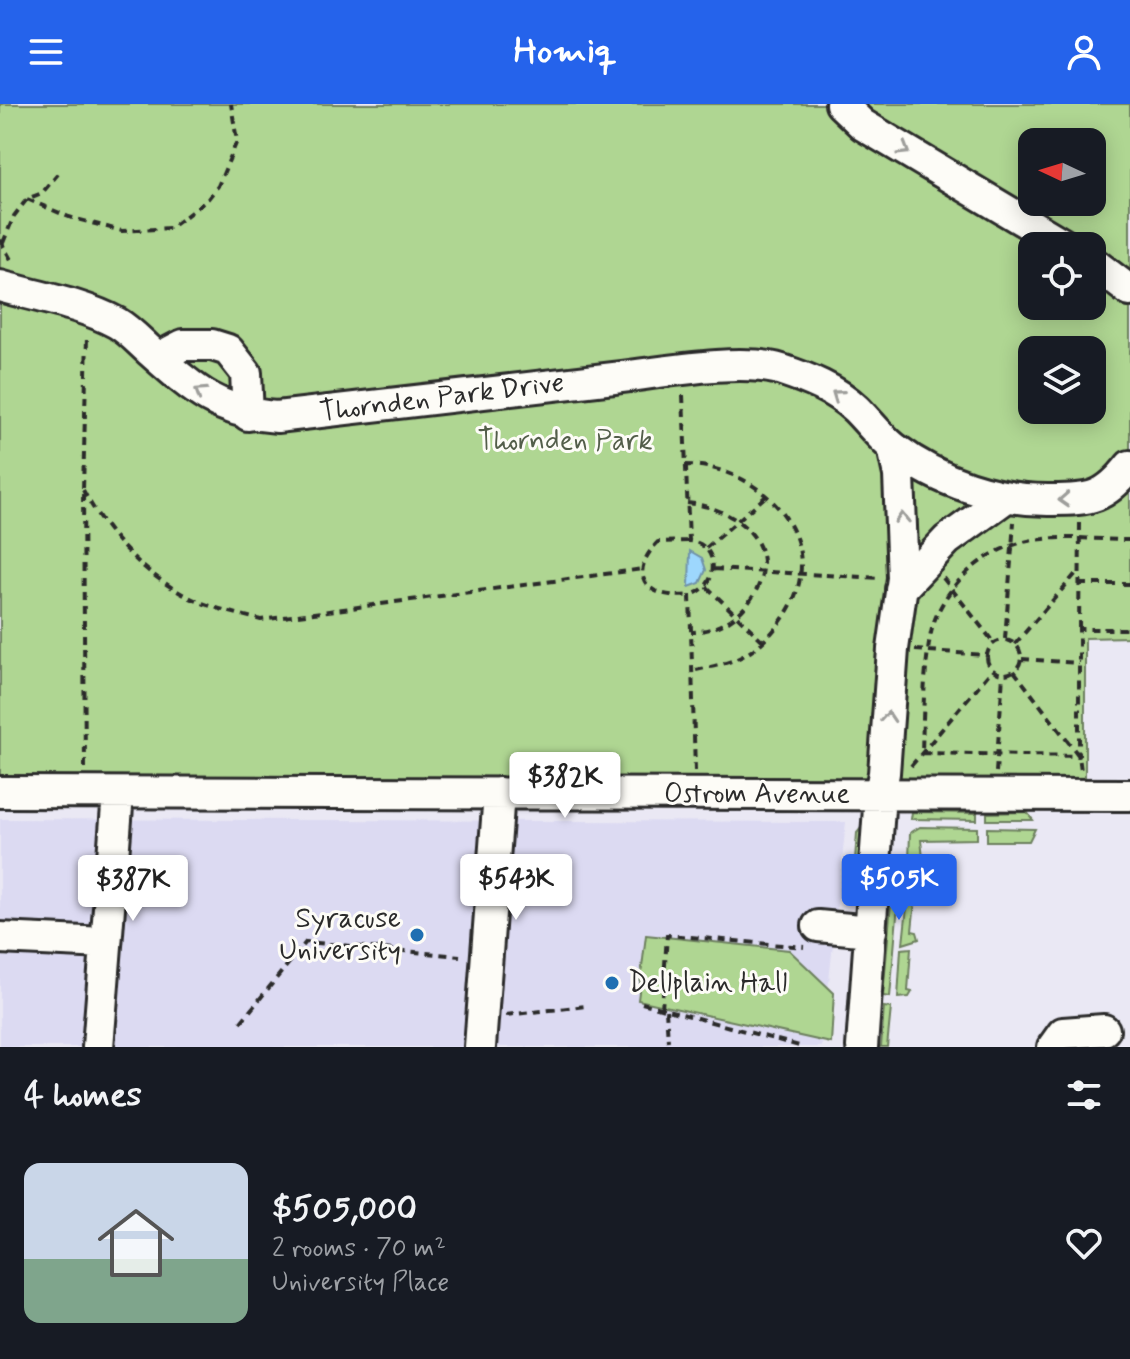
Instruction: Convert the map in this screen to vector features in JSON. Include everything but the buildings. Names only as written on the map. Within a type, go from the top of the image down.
[{"type":"street","points":[[841,104],[863,125],[1043,232]]},
{"type":"street","points":[[1106,273],[1130,291]]},
{"type":"street","name":"Thornden Park Drive","points":[[0,286],[89,310],[120,324],[196,391],[231,410],[248,415],[277,417],[679,370],[753,365],[777,368],[832,390],[893,447],[923,466],[963,485],[1010,499],[1091,498],[1114,486],[1130,466]]},
{"type":"street","points":[[158,358],[183,345],[212,345],[228,350],[246,373],[248,415]]},
{"type":"street","points":[[862,1047],[893,649],[888,583],[902,517],[893,447]]},
{"type":"street","points":[[888,583],[929,561],[947,540],[1010,499]]},
{"type":"street","name":"Ostrom Avenue","points":[[0,792],[1130,795]]},
{"type":"street","points":[[480,1047],[499,793]]},
{"type":"street","points":[[98,1047],[118,794]]},
{"type":"street","points":[[815,937],[871,931]]},
{"type":"street","points":[[0,938],[105,943]]},
{"type":"street","points":[[1053,1047],[1063,1033],[1104,1030]]},
{"type":"path","points":[[27,199],[69,217],[122,231],[170,228],[207,200],[218,186],[237,141],[231,104]]},
{"type":"path","points":[[3,243],[14,216],[27,199],[42,193],[58,174]]},
{"type":"path","points":[[85,779],[83,490],[89,310]]},
{"type":"path","points":[[684,397],[689,541]]},
{"type":"path","points":[[685,465],[712,467],[731,473],[766,496],[787,519],[803,558],[803,574],[794,602],[764,642],[727,663],[692,671]]},
{"type":"path","points":[[83,490],[109,533],[156,576],[180,593],[261,620],[643,569]]},
{"type":"path","points":[[706,548],[766,496]]},
{"type":"path","points":[[1005,639],[1013,545],[1010,499]]},
{"type":"path","points":[[1080,499],[1079,756],[1085,794]]},
{"type":"path","points":[[687,503],[708,505],[738,520],[757,544],[764,571],[757,591],[737,616],[710,629],[691,632]]},
{"type":"path","points":[[922,753],[934,620],[952,588],[972,567],[1013,545],[1042,539],[1130,540]]},
{"type":"path","points":[[689,541],[698,542],[706,548],[714,569],[707,587],[690,595],[665,596],[657,594],[645,580],[643,569],[646,557],[658,542],[689,541]]},
{"type":"path","points":[[929,561],[994,643]]},
{"type":"path","points":[[1015,644],[1080,568]]},
{"type":"path","points":[[714,569],[888,583]]},
{"type":"path","points":[[1080,584],[1130,584]]},
{"type":"path","points":[[707,587],[764,642]]},
{"type":"path","points":[[690,595],[696,794]]},
{"type":"path","points":[[1079,629],[1130,629]]},
{"type":"path","points":[[1005,639],[1015,644],[1022,659],[1014,671],[1003,675],[992,670],[987,655],[994,643],[1005,639]]},
{"type":"path","points":[[893,649],[987,655]]},
{"type":"path","points":[[1022,659],[1079,663]]},
{"type":"path","points":[[880,794],[906,772],[992,670]]},
{"type":"path","points":[[1014,671],[1079,756]]},
{"type":"path","points":[[994,795],[1003,675]]},
{"type":"path","points":[[922,753],[1079,756]]},
{"type":"path","points":[[668,1041],[664,1009],[667,935],[815,937]]},
{"type":"path","points":[[241,1022],[306,942],[460,956]]},
{"type":"path","points":[[642,1003],[803,1047]]},
{"type":"path","points":[[504,1016],[586,1006]]},
{"type":"shaded area","name":"Syracuse University","points":[[0,819],[846,822],[822,1047],[0,1047]]},
{"type":"green space","name":"Thornden Park","points":[[0,104],[1130,104],[1130,637],[1085,638],[1085,779],[1080,779],[1080,784],[916,779],[0,779]]},
{"type":"green space","points":[[912,812],[977,813],[977,820],[911,819]]},
{"type":"green space","points":[[1027,812],[1033,820],[987,820],[987,813]]},
{"type":"green space","points":[[866,827],[859,898],[852,899],[857,833]]},
{"type":"green space","points":[[920,827],[977,828],[977,839],[921,840],[923,858],[909,860],[910,833]]},
{"type":"green space","points":[[987,828],[1035,829],[1029,841],[987,841]]},
{"type":"green space","points":[[894,869],[901,869],[890,997],[883,996]]},
{"type":"green space","points":[[911,870],[921,870],[912,931],[917,932],[919,939],[903,944]]},
{"type":"green space","points":[[646,935],[789,950],[834,993],[831,1043],[638,1000]]},
{"type":"green space","points":[[911,948],[908,991],[912,992],[909,997],[898,998],[901,949]]},
{"type":"green space","points":[[884,1007],[891,1008],[887,1047],[881,1047]]},
{"type":"water","points":[[690,551],[702,558],[706,570],[700,583],[689,587]]},
{"type":"place","name":"Syracuse University","points":[[417,935]]},
{"type":"place","name":"Dellplain Hall","points":[[612,983]]}]
